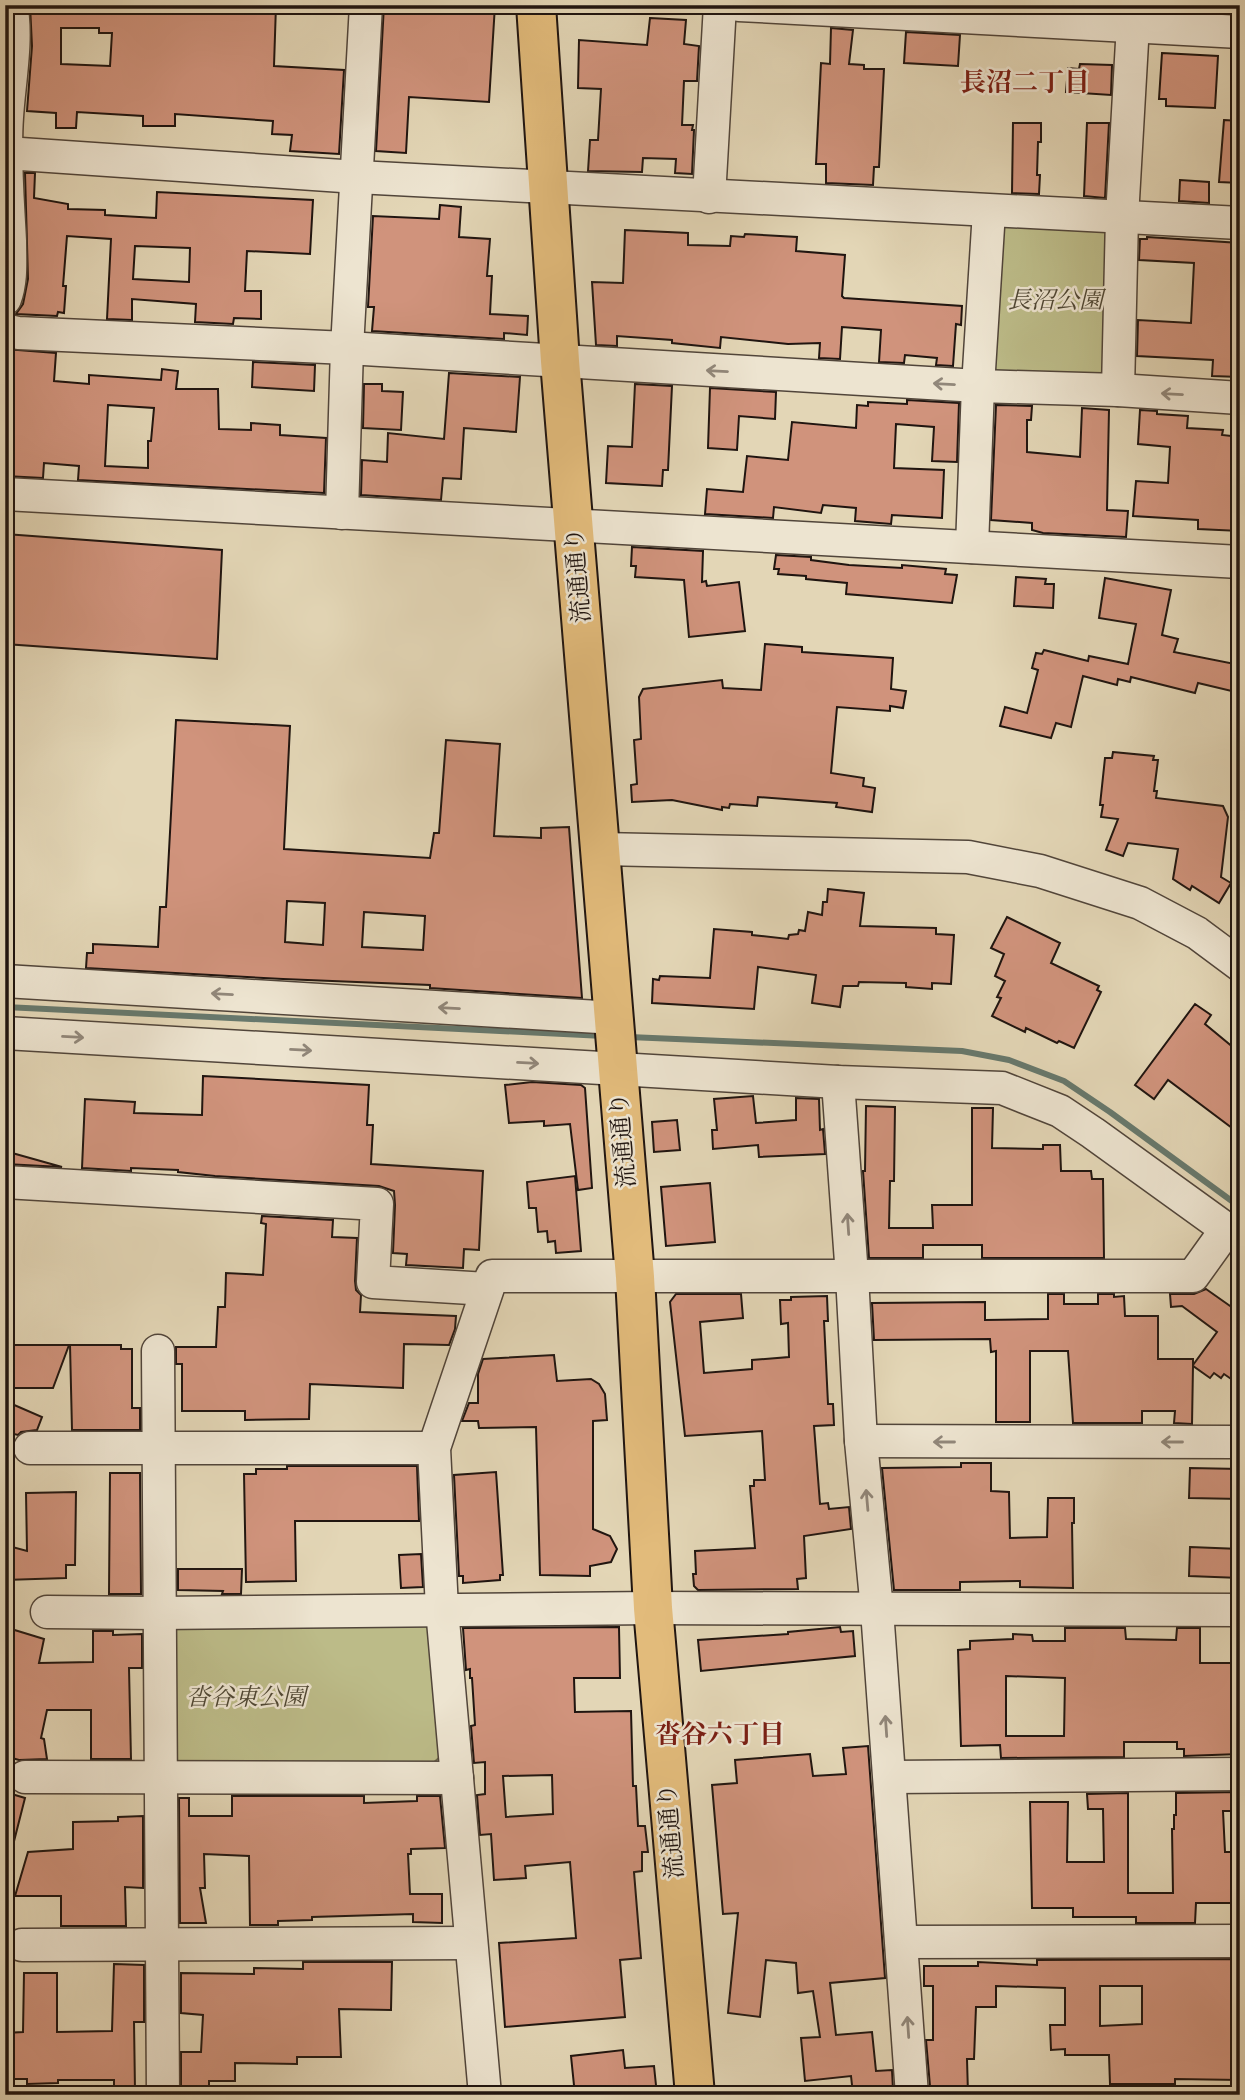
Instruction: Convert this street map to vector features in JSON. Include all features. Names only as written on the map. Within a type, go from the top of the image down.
[{"type":"main road","name":"流通通り","points":[[536,5],[560,361],[635,1277],[653,1608],[695,2095]]},
{"type":"street","points":[[5,299],[10,287],[6,153],[7,102],[12,58],[11,5]]},
{"type":"street","points":[[342,513],[347,348],[366,5]]},
{"type":"street","points":[[709,197],[720,5]]},
{"type":"street","points":[[739,5],[1134,15],[1240,32]]},
{"type":"street","points":[[1118,390],[1122,217],[1134,15]]},
{"type":"street","points":[[6,153],[709,197],[1240,223]]},
{"type":"street","points":[[972,547],[978,386],[989,211]]},
{"type":"street","points":[[5,330],[18,333],[347,348],[978,386],[1118,390],[1240,398]]},
{"type":"street","points":[[5,494],[1240,562]]},
{"type":"street","points":[[601,849],[968,857],[1040,871],[1140,903],[1197,933],[1240,965]]},
{"type":"street","points":[[5,981],[615,1018]]},
{"type":"street","points":[[5,1033],[617,1062],[838,1082],[1002,1088],[1060,1111],[1233,1235],[1193,1276],[492,1276],[434,1448],[442,1609],[485,2095]]},
{"type":"street","points":[[838,1082],[861,1441],[877,1610],[912,2095]]},
{"type":"street","points":[[5,1182],[377,1204],[373,1282],[487,1289]]},
{"type":"street","points":[[158,1351],[163,2095]]},
{"type":"street","points":[[861,1441],[1240,1442]]},
{"type":"street","points":[[30,1448],[434,1448]]},
{"type":"street","points":[[47,1612],[653,1608],[1240,1610]]},
{"type":"street","points":[[890,1777],[1240,1774]]},
{"type":"street","points":[[25,1777],[457,1777]]},
{"type":"street","points":[[902,1942],[1240,1941]]},
{"type":"street","points":[[22,1945],[471,1943]]},
{"type":"green space","name":"長沼公園","points":[[1008,222],[1107,228],[1109,375],[1003,377],[994,368],[1000,229]]},
{"type":"green space","name":"沓谷東公園","points":[[424,1625],[437,1634],[440,1757],[432,1764],[171,1763],[174,1629]]},
{"type":"building","points":[[30,5],[276,5],[274,66],[344,70],[339,154],[290,151],[292,135],[272,134],[273,121],[175,114],[175,126],[143,126],[143,116],[77,112],[76,128],[56,128],[56,113],[27,111],[32,46]],"holes":[[[61,28],[99,28],[99,33],[112,33],[110,66],[61,64]]]},
{"type":"building","points":[[384,5],[495,5],[489,102],[409,97],[406,153],[376,151]]},
{"type":"building","points":[[650,18],[686,20],[684,44],[699,46],[697,81],[684,81],[682,125],[693,125],[694,130],[692,174],[675,173],[676,159],[643,158],[642,172],[588,171],[590,140],[598,140],[601,89],[578,88],[579,40],[647,45]]},
{"type":"building","points":[[831,28],[853,30],[849,64],[864,65],[864,69],[884,69],[879,167],[874,167],[873,185],[826,183],[826,164],[816,164],[821,63],[830,64]]},
{"type":"building","points":[[906,32],[960,35],[958,66],[904,63]]},
{"type":"building","points":[[1162,53],[1218,56],[1215,108],[1166,106],[1166,99],[1159,99]]},
{"type":"building","points":[[1080,64],[1112,65],[1111,95],[1066,92],[1068,68],[1079,69]]},
{"type":"building","points":[[1224,120],[1240,121],[1240,183],[1219,182]]},
{"type":"building","points":[[1013,123],[1041,123],[1037,175],[1040,175],[1039,194],[1012,193]]},
{"type":"building","points":[[1087,123],[1109,123],[1105,198],[1084,196]]},
{"type":"building","points":[[25,173],[35,173],[34,198],[68,204],[68,209],[105,210],[105,215],[156,218],[157,192],[313,200],[310,254],[247,251],[245,291],[261,291],[261,319],[234,318],[233,324],[195,322],[196,304],[132,299],[132,320],[107,319],[111,239],[67,236],[64,313],[58,312],[57,316],[16,314],[23,304],[28,279]],"holes":[[[135,246],[190,248],[189,282],[133,279]]]},
{"type":"building","points":[[1180,180],[1209,182],[1209,203],[1179,201]]},
{"type":"building","points":[[440,205],[461,207],[459,237],[490,239],[487,276],[492,276],[490,314],[528,316],[527,335],[504,333],[504,339],[372,331],[374,307],[368,307],[373,216],[439,219]]},
{"type":"building","points":[[625,230],[688,233],[688,245],[730,246],[731,236],[744,237],[745,234],[797,237],[796,251],[845,255],[844,298],[962,306],[961,325],[956,324],[953,366],[936,365],[937,358],[905,355],[904,363],[879,362],[881,330],[842,327],[840,359],[819,358],[820,343],[788,344],[721,337],[720,348],[672,343],[672,340],[617,336],[617,346],[596,345],[592,282],[623,283]]},
{"type":"building","points":[[1147,237],[1240,243],[1240,377],[1212,376],[1213,360],[1137,356],[1138,320],[1191,323],[1194,263],[1139,260],[1140,239]]},
{"type":"building","points":[[5,349],[56,353],[54,381],[89,384],[89,375],[161,380],[162,369],[178,371],[176,389],[218,389],[219,429],[251,430],[251,423],[280,425],[280,435],[326,438],[324,493],[78,480],[79,466],[44,463],[43,478],[5,476]],"holes":[[[108,405],[154,408],[151,441],[148,441],[148,468],[105,466]]]},
{"type":"building","points":[[253,362],[315,365],[314,391],[252,387]]},
{"type":"building","points":[[449,373],[520,377],[516,432],[464,428],[461,479],[443,478],[441,500],[361,495],[362,460],[387,462],[388,433],[444,439]]},
{"type":"building","points":[[364,384],[382,384],[382,391],[403,392],[401,430],[363,428]]},
{"type":"building","points":[[635,384],[672,386],[668,470],[663,470],[662,486],[606,483],[608,446],[632,447]]},
{"type":"building","points":[[710,388],[776,392],[775,419],[739,416],[737,450],[708,448]]},
{"type":"building","points":[[907,400],[959,403],[957,462],[932,461],[934,427],[896,424],[894,468],[944,470],[942,518],[892,515],[891,524],[855,521],[856,508],[823,505],[821,513],[774,507],[773,518],[705,514],[707,489],[743,492],[747,456],[788,460],[792,422],[856,428],[857,405],[868,406],[868,402],[907,404]]},
{"type":"building","points":[[996,405],[1032,406],[1031,420],[1027,420],[1027,452],[1080,457],[1082,408],[1109,410],[1107,510],[1128,511],[1126,537],[1043,533],[1032,530],[1032,523],[991,520]]},
{"type":"building","points":[[1140,410],[1188,416],[1187,428],[1223,430],[1222,435],[1240,437],[1240,531],[1198,529],[1198,520],[1133,516],[1136,481],[1168,483],[1170,447],[1138,444]]},
{"type":"building","points":[[5,534],[222,550],[217,659],[5,644]]},
{"type":"building","points":[[632,547],[703,551],[702,582],[706,581],[707,586],[739,582],[745,631],[689,637],[684,580],[635,577],[636,566],[631,566]]},
{"type":"building","points":[[776,555],[811,557],[811,560],[849,565],[902,568],[902,565],[946,569],[945,574],[957,575],[952,603],[846,594],[847,583],[778,574],[779,569],[774,569]]},
{"type":"building","points":[[1016,577],[1046,579],[1045,584],[1054,584],[1053,608],[1014,606]]},
{"type":"building","points":[[1105,578],[1171,590],[1162,635],[1178,639],[1174,652],[1240,665],[1240,693],[1198,683],[1195,693],[1131,677],[1130,682],[1118,679],[1117,685],[1083,676],[1071,727],[1056,723],[1051,738],[1000,726],[1005,707],[1027,713],[1038,670],[1032,668],[1036,653],[1042,654],[1044,650],[1088,661],[1089,656],[1128,664],[1136,624],[1099,618]]},
{"type":"building","points":[[765,644],[802,647],[802,652],[893,658],[891,689],[906,691],[903,708],[890,706],[890,711],[837,707],[831,773],[864,778],[863,786],[875,788],[872,812],[836,807],[837,803],[758,797],[757,806],[730,804],[729,808],[722,807],[722,810],[672,800],[632,802],[631,785],[637,784],[634,740],[641,739],[639,697],[643,689],[722,680],[723,688],[761,690]]},
{"type":"building","points":[[176,720],[290,726],[284,849],[430,858],[434,833],[439,833],[446,740],[500,744],[494,836],[541,838],[541,828],[569,827],[582,998],[430,988],[430,985],[86,968],[87,953],[93,953],[93,944],[158,947],[160,907],[166,907]],"holes":[[[287,901],[325,903],[323,945],[285,942]],[[364,912],[425,916],[423,950],[362,947]]]},
{"type":"building","points":[[1113,752],[1154,756],[1153,760],[1158,760],[1154,791],[1157,791],[1156,798],[1223,806],[1228,817],[1221,877],[1231,883],[1219,903],[1192,886],[1190,890],[1173,879],[1178,849],[1128,843],[1123,856],[1106,850],[1118,819],[1101,817],[1103,805],[1100,805],[1105,758],[1112,758]]},
{"type":"building","points":[[828,889],[864,893],[860,926],[936,928],[936,934],[954,935],[951,984],[932,983],[932,989],[906,987],[906,983],[859,982],[858,986],[843,986],[840,1007],[812,1003],[816,975],[758,967],[754,1009],[652,1003],[653,979],[659,980],[660,976],[710,978],[714,929],[752,932],[752,935],[788,939],[789,935],[798,934],[799,930],[805,931],[808,912],[822,915]]},
{"type":"building","points":[[1007,917],[1060,943],[1051,963],[1099,986],[1097,990],[1101,992],[1074,1048],[1026,1028],[1025,1032],[992,1016],[1001,998],[997,997],[1005,981],[995,976],[1004,954],[991,948]]},
{"type":"building","points":[[1195,1004],[1211,1015],[1205,1024],[1240,1053],[1240,1134],[1168,1080],[1154,1099],[1135,1085]]},
{"type":"building","points":[[203,1076],[369,1085],[367,1125],[373,1125],[371,1164],[483,1171],[479,1250],[464,1249],[463,1268],[406,1265],[407,1254],[393,1253],[394,1191],[379,1186],[215,1176],[178,1170],[82,1168],[85,1099],[135,1102],[134,1113],[202,1115]]},
{"type":"building","points":[[532,1082],[581,1085],[585,1088],[592,1188],[578,1190],[570,1124],[544,1126],[544,1121],[509,1123],[505,1085]]},
{"type":"building","points":[[753,1096],[756,1123],[796,1120],[796,1098],[819,1099],[820,1130],[823,1129],[825,1154],[759,1157],[758,1145],[713,1149],[712,1130],[717,1130],[714,1099]]},
{"type":"building","points":[[866,1106],[895,1107],[894,1181],[890,1181],[889,1228],[933,1228],[932,1205],[972,1205],[972,1108],[993,1108],[992,1148],[1043,1149],[1043,1145],[1060,1145],[1061,1171],[1091,1171],[1092,1179],[1103,1179],[1104,1258],[982,1258],[982,1245],[923,1245],[923,1258],[869,1258],[863,1171]]},
{"type":"building","points":[[677,1120],[680,1150],[654,1152],[652,1122]]},
{"type":"building","points":[[5,1151],[62,1167],[5,1164]]},
{"type":"building","points":[[575,1176],[581,1251],[556,1253],[555,1241],[548,1242],[547,1231],[538,1232],[536,1208],[529,1208],[527,1182]]},
{"type":"building","points":[[710,1183],[715,1242],[666,1246],[661,1187]]},
{"type":"building","points":[[262,1216],[333,1220],[332,1237],[357,1238],[355,1281],[356,1290],[361,1295],[360,1312],[456,1316],[449,1345],[404,1344],[403,1388],[310,1384],[309,1419],[245,1420],[245,1411],[182,1411],[182,1364],[176,1364],[176,1347],[216,1347],[218,1307],[225,1307],[226,1273],[263,1275],[266,1224],[261,1223]]},
{"type":"building","points":[[1206,1289],[1240,1313],[1240,1385],[1224,1374],[1221,1378],[1214,1373],[1210,1378],[1193,1366],[1192,1424],[1174,1423],[1175,1411],[1142,1411],[1142,1423],[1073,1423],[1068,1351],[1030,1351],[1030,1422],[996,1422],[996,1351],[991,1352],[990,1339],[874,1340],[872,1303],[985,1302],[985,1320],[1048,1319],[1048,1294],[1064,1294],[1064,1304],[1098,1304],[1098,1294],[1114,1294],[1114,1297],[1124,1296],[1125,1316],[1158,1316],[1158,1359],[1193,1359],[1193,1365],[1217,1332],[1182,1306],[1171,1307],[1170,1294],[1194,1294]]},
{"type":"building","points":[[676,1294],[741,1294],[743,1318],[700,1322],[704,1373],[752,1369],[752,1360],[789,1357],[788,1323],[781,1324],[780,1300],[827,1296],[828,1321],[824,1321],[828,1404],[833,1404],[834,1425],[814,1426],[820,1504],[828,1503],[829,1509],[849,1507],[851,1529],[804,1536],[806,1578],[797,1579],[798,1589],[698,1590],[694,1586],[695,1551],[755,1548],[750,1486],[754,1486],[754,1480],[765,1480],[762,1431],[685,1436],[670,1302]]},
{"type":"building","points":[[5,1345],[69,1345],[53,1388],[5,1388]]},
{"type":"building","points":[[70,1345],[121,1345],[121,1349],[132,1349],[132,1408],[140,1408],[140,1430],[72,1430]]},
{"type":"building","points":[[554,1355],[557,1381],[591,1379],[599,1384],[605,1394],[607,1420],[593,1421],[593,1529],[610,1536],[617,1549],[611,1562],[590,1566],[590,1576],[540,1575],[536,1427],[479,1428],[478,1421],[462,1421],[469,1403],[478,1403],[478,1374],[483,1359]]},
{"type":"building","points":[[5,1401],[42,1417],[37,1430],[21,1432],[18,1435],[5,1432]]},
{"type":"building","points":[[961,1463],[991,1463],[991,1491],[1009,1492],[1010,1538],[1047,1537],[1048,1498],[1074,1498],[1073,1588],[1020,1587],[1020,1581],[960,1582],[960,1590],[894,1590],[882,1468],[961,1467]]},
{"type":"building","points":[[287,1466],[417,1466],[419,1521],[295,1521],[296,1581],[246,1582],[244,1474],[256,1474],[256,1469],[287,1469]]},
{"type":"building","points":[[1190,1468],[1240,1469],[1240,1499],[1189,1498]]},
{"type":"building","points":[[496,1472],[503,1575],[500,1575],[500,1580],[463,1583],[463,1576],[459,1576],[454,1475]]},
{"type":"building","points":[[110,1473],[140,1473],[141,1594],[109,1594]]},
{"type":"building","points":[[76,1492],[75,1565],[66,1565],[66,1578],[5,1580],[5,1545],[27,1551],[26,1493]]},
{"type":"building","points":[[1190,1547],[1240,1549],[1240,1578],[1189,1576]]},
{"type":"building","points":[[421,1554],[423,1587],[401,1588],[399,1555]]},
{"type":"building","points":[[178,1569],[242,1569],[241,1594],[178,1590]]},
{"type":"building","points":[[619,1627],[620,1678],[574,1678],[575,1712],[631,1711],[633,1786],[636,1786],[638,1826],[645,1826],[648,1852],[642,1852],[642,1871],[634,1872],[641,1958],[620,1960],[625,2017],[505,2027],[499,1943],[576,1938],[570,1862],[525,1866],[526,1878],[494,1880],[491,1834],[480,1835],[477,1795],[485,1794],[485,1762],[474,1763],[471,1726],[475,1725],[472,1678],[470,1669],[466,1670],[463,1628]],"holes":[[[552,1775],[553,1814],[506,1817],[503,1776]]]},
{"type":"building","points":[[840,1627],[841,1632],[853,1631],[855,1656],[701,1671],[698,1640],[788,1634]]},
{"type":"building","points":[[8,1628],[44,1639],[39,1663],[93,1662],[93,1631],[113,1631],[113,1635],[142,1634],[142,1668],[129,1668],[131,1759],[91,1759],[91,1710],[47,1710],[41,1738],[44,1739],[47,1759],[19,1760],[5,1756],[12,1720],[5,1719],[5,1637]]},
{"type":"building","points":[[1065,1628],[1125,1628],[1126,1639],[1176,1640],[1177,1628],[1200,1628],[1200,1663],[1234,1663],[1234,1670],[1240,1670],[1240,1754],[1184,1756],[1184,1749],[1177,1749],[1177,1742],[1124,1742],[1124,1757],[1001,1758],[1000,1745],[961,1746],[958,1650],[970,1649],[970,1641],[1013,1639],[1013,1634],[1032,1635],[1033,1641],[1065,1641]],"holes":[[[1006,1676],[1065,1678],[1064,1736],[1006,1736]]]},
{"type":"building","points":[[868,1746],[885,1978],[830,1983],[836,2035],[872,2032],[876,2071],[892,2070],[893,2090],[853,2094],[851,2076],[805,2081],[801,2038],[820,2037],[813,1991],[798,1993],[796,1963],[766,1960],[760,2017],[728,2013],[738,1913],[723,1914],[712,1785],[737,1783],[735,1760],[810,1754],[813,1776],[846,1774],[843,1748]]},
{"type":"building","points":[[5,1792],[25,1798],[11,1853],[5,1852]]},
{"type":"building","points":[[1240,1792],[1240,1811],[1223,1811],[1225,1852],[1240,1852],[1240,1903],[1196,1903],[1195,1923],[1136,1923],[1136,1917],[1073,1917],[1073,1908],[1032,1908],[1030,1802],[1068,1802],[1067,1862],[1104,1862],[1103,1809],[1088,1809],[1087,1794],[1128,1793],[1128,1893],[1173,1893],[1172,1829],[1176,1815],[1176,1793]]},
{"type":"building","points":[[232,1796],[364,1796],[364,1803],[417,1801],[417,1796],[440,1796],[445,1848],[411,1849],[411,1854],[408,1854],[410,1894],[442,1894],[442,1923],[413,1922],[413,1914],[312,1917],[312,1920],[278,1921],[278,1925],[250,1925],[249,1856],[204,1854],[205,1888],[200,1888],[206,1923],[180,1923],[179,1798],[189,1798],[189,1816],[232,1816]]},
{"type":"building","points":[[143,1816],[143,1888],[125,1887],[126,1926],[61,1926],[61,1896],[15,1896],[28,1852],[73,1849],[73,1822],[118,1821],[118,1817]]},
{"type":"building","points":[[1240,1959],[1240,2080],[1175,2079],[1175,2084],[1110,2084],[1109,2055],[1065,2055],[1065,2049],[1051,2050],[1050,2025],[1065,2025],[1065,1988],[996,1986],[996,2007],[976,2007],[974,2059],[967,2059],[968,2094],[933,2094],[926,2040],[933,2040],[933,1986],[924,1986],[924,1966],[978,1966],[978,1962],[1037,1965],[1037,1960]],"holes":[[[1100,1986],[1142,1986],[1142,2024],[1100,2026]]]},
{"type":"building","points":[[303,1962],[392,1962],[391,2010],[339,2009],[341,2057],[297,2057],[297,2064],[235,2063],[235,2081],[209,2081],[209,2087],[196,2087],[197,2095],[181,2095],[181,2052],[201,2052],[203,2015],[181,2013],[181,1973],[254,1974],[254,1968],[303,1969]]},
{"type":"building","points":[[114,1964],[144,1965],[144,2022],[134,2022],[135,2090],[114,2090],[114,2080],[58,2080],[58,2083],[27,2084],[27,2079],[5,2079],[5,2033],[23,2032],[24,1973],[57,1973],[57,2032],[112,2031]]},
{"type":"building","points":[[623,2050],[625,2068],[654,2066],[657,2095],[575,2095],[571,2056]]},
{"type":"waterway","points":[[5,1007],[604,1036]]},
{"type":"waterway","points":[[629,1037],[962,1051],[1009,1060],[1064,1081],[1240,1207]]},
{"type":"district","name":"長沼二丁目","points":[[1025,83]]},
{"type":"district","name":"沓谷六丁目","points":[[720,1735]]}]
